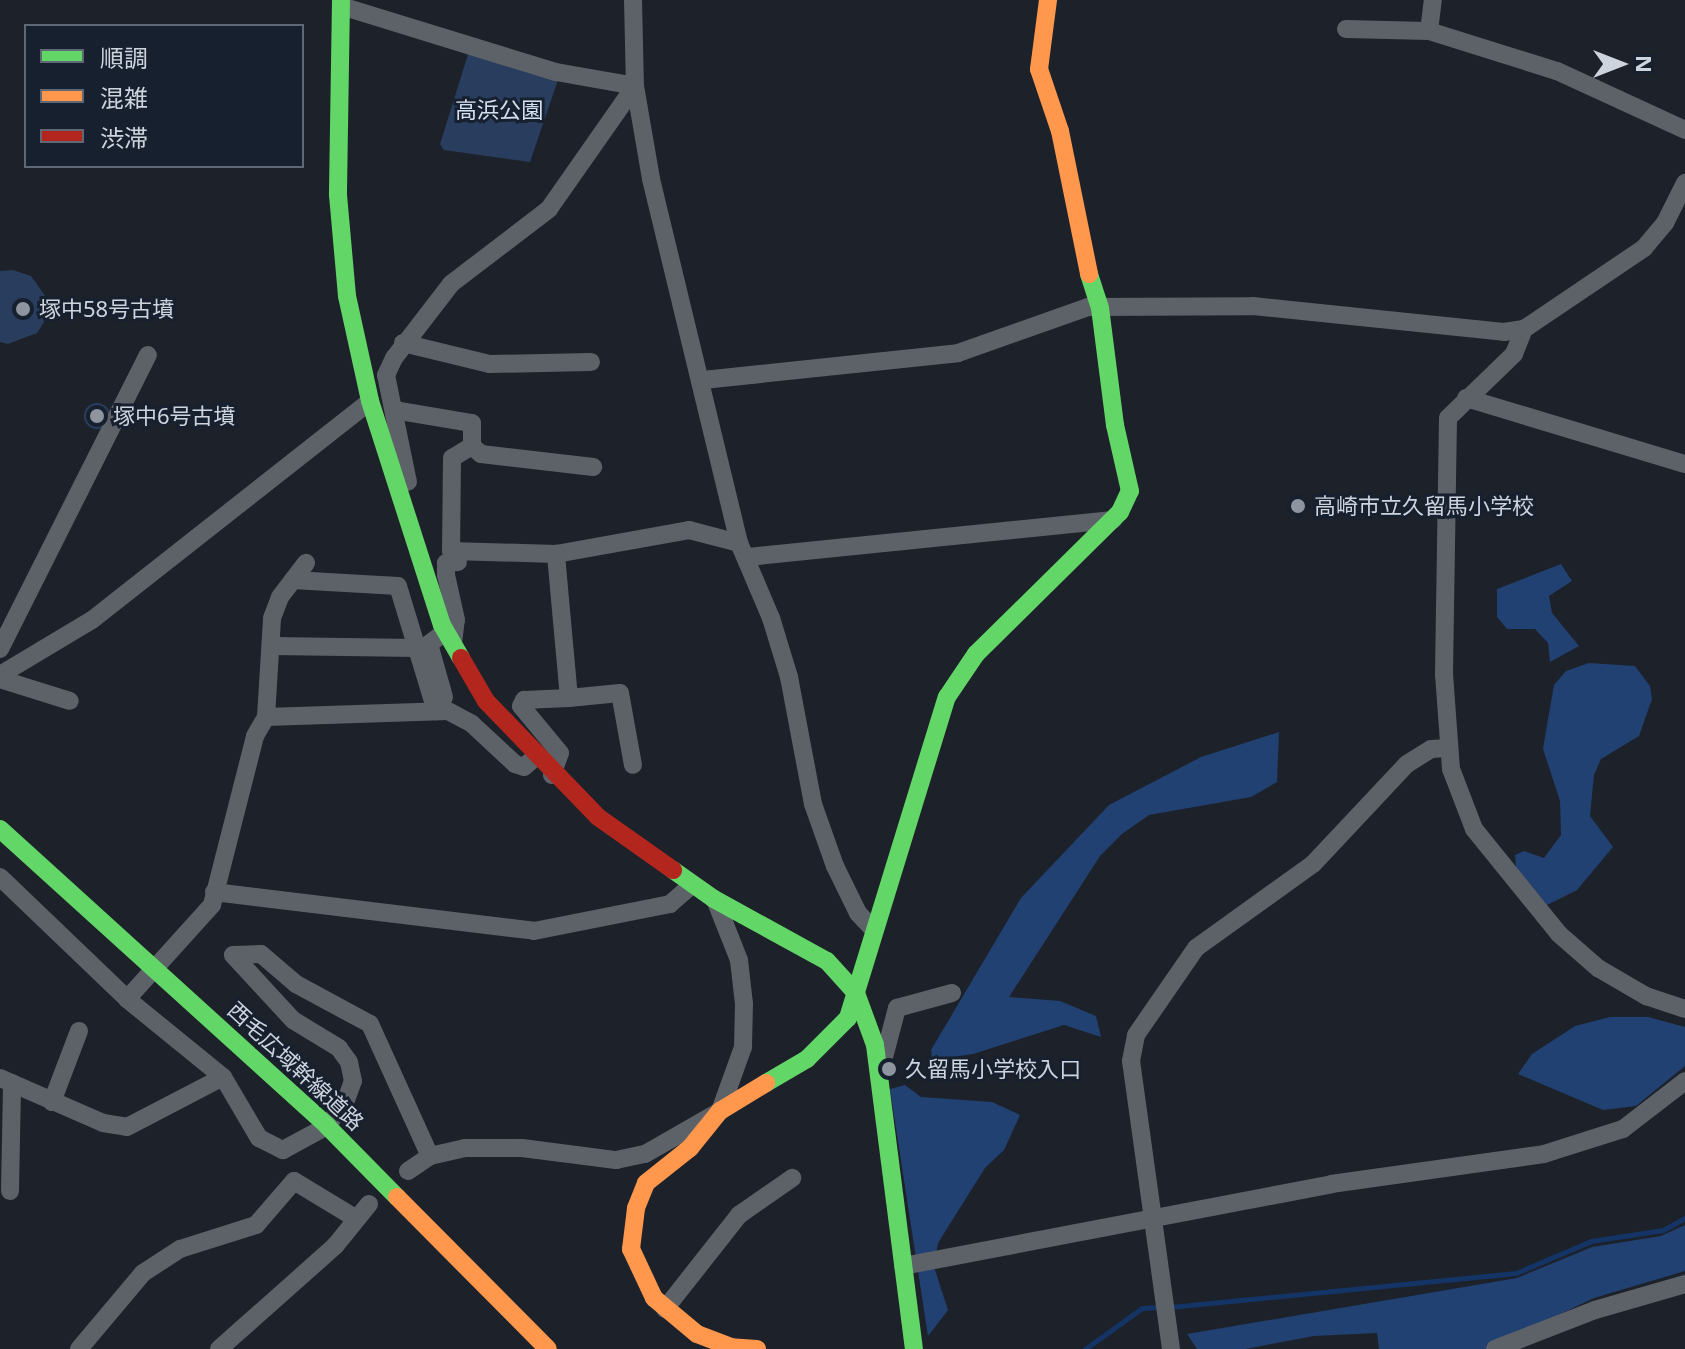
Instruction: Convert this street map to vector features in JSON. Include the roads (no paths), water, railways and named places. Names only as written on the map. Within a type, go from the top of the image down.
[{"type":"main road","points":[[757,1349],[731,1347],[697,1334],[665,1309],[639,1272],[631,1249],[636,1208],[646,1183],[690,1148],[720,1111],[807,1059],[835,1036],[848,1018],[951,689],[976,654],[1113,520],[1127,502],[1130,479],[1115,425],[1100,308],[1079,244],[1060,131],[1039,69],[1048,0]]},
{"type":"main road","points":[[341,3],[340,234],[353,332],[402,507],[449,639],[486,701],[552,775],[598,817],[714,899],[827,961],[856,993],[878,1064],[914,1349]]},
{"type":"main road","name":"西毛広域幹線道路","points":[[0,829],[327,1126],[548,1349]]},
{"type":"street","points":[[633,0],[635,86],[651,179],[744,550],[789,677],[813,804],[835,866],[858,913],[874,930]]},
{"type":"street","points":[[1429,31],[1433,0]]},
{"type":"street","points":[[341,3],[556,72],[635,86]]},
{"type":"street","points":[[1346,29],[1429,31],[1557,71],[1685,130]]},
{"type":"street","points":[[402,507],[411,500],[386,375],[403,343],[451,284],[549,209],[635,86]]},
{"type":"street","points":[[703,380],[958,353],[1088,307],[1253,306],[1504,332],[1524,329],[1644,248],[1665,223],[1685,183]]},
{"type":"street","points":[[1524,329],[1514,354],[1448,418],[1444,674],[1448,748],[1457,790],[1474,829],[1559,934],[1598,968],[1646,996],[1685,1009]]},
{"type":"street","points":[[403,343],[490,364],[591,362]]},
{"type":"street","points":[[0,649],[148,355]]},
{"type":"street","points":[[1466,398],[1685,464]]},
{"type":"street","points":[[0,677],[92,620],[370,401]]},
{"type":"street","points":[[394,410],[472,423],[472,446],[481,454],[593,467]]},
{"type":"street","points":[[472,446],[452,458],[451,551],[556,554],[689,530],[744,550],[1113,520]]},
{"type":"street","points":[[556,554],[569,698]]},
{"type":"street","points":[[442,711],[429,644],[449,639],[457,629],[446,563],[458,562]]},
{"type":"street","points":[[134,993],[212,905],[250,771],[255,736],[266,717],[272,618],[306,563]]},
{"type":"street","points":[[293,580],[398,586],[417,648],[442,711]]},
{"type":"street","points":[[272,646],[417,648]]},
{"type":"street","points":[[0,677],[70,701]]},
{"type":"street","points":[[552,775],[560,753],[521,706],[524,700],[620,693],[633,765]]},
{"type":"street","points":[[266,717],[442,711],[472,724],[515,764],[524,767],[535,757]]},
{"type":"street","points":[[1168,1347],[1131,1056],[1136,1035],[1159,994],[1196,948],[1336,843],[1407,764],[1431,749],[1448,748]]},
{"type":"street","points":[[0,877],[134,993],[223,1077],[259,1138],[283,1150],[327,1126],[350,1091],[349,1062],[339,1048],[293,1020],[233,955],[261,954],[296,984],[370,1024],[430,1156]]},
{"type":"street","points":[[214,892],[534,931],[670,904],[692,885]]},
{"type":"street","points":[[408,1171],[430,1156],[465,1148],[522,1148],[616,1160],[645,1154],[720,1111],[740,1062],[744,1004],[739,960],[714,899]]},
{"type":"street","points":[[878,1064],[886,1059],[888,1030],[897,1008],[952,993]]},
{"type":"street","points":[[52,1102],[79,1031]]},
{"type":"street","points":[[10,1191],[6,1081],[113,1127],[127,1127],[223,1077]]},
{"type":"street","points":[[903,1266],[1151,1217],[1586,1144],[1623,1129],[1685,1081]]},
{"type":"street","points":[[665,1309],[739,1215],[792,1178]]},
{"type":"street","points":[[79,1349],[143,1273],[180,1249],[256,1225],[294,1181],[355,1218]]},
{"type":"street","points":[[219,1349],[335,1246],[369,1204]]},
{"type":"street","points":[[1495,1349],[1595,1310],[1685,1284]]},
{"type":"waterway","points":[[1170,1307],[1516,1273],[1591,1241],[1663,1230],[1685,1218]]},
{"type":"waterway","points":[[1085,1349],[1142,1308],[1160,1307]]},
{"type":"place","name":"塚中58号古墳","points":[[23,309]]},
{"type":"place","name":"塚中6号古墳","points":[[97,416]]},
{"type":"place","name":"高崎市立久留馬小学校","points":[[1298,506]]},
{"type":"place","name":"久留馬小学校入口","points":[[889,1069]]},
{"type":"park label","name":"高浜公園","points":[[499,110]]}]
